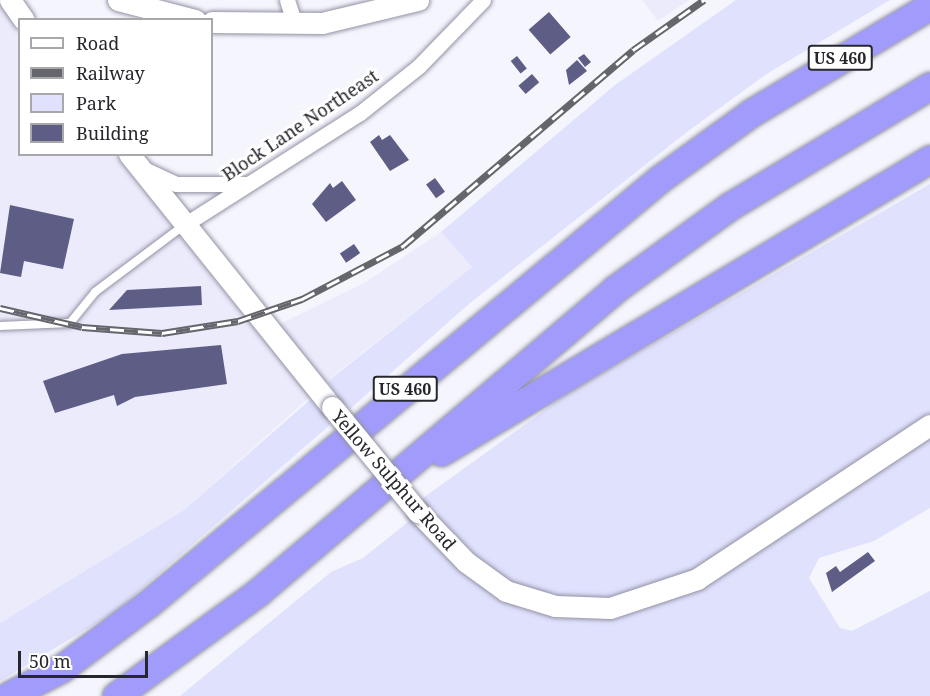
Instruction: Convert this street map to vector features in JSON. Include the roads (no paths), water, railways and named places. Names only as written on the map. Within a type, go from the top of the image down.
[{"type":"highway","name":"US 460","points":[[8,696],[62,668],[149,603],[661,178],[751,113],[930,6]]},
{"type":"highway","name":"US 460","points":[[116,696],[337,526],[615,289],[730,206],[930,86]]},
{"type":"highway","points":[[337,526],[464,435],[930,159]]},
{"type":"street","points":[[10,0],[23,18]]},
{"type":"street","points":[[118,0],[187,18]]},
{"type":"street","points":[[287,0],[295,25]]},
{"type":"street","points":[[213,22],[295,25],[358,17],[418,0]]},
{"type":"street","name":"Block Lane Northeast","points":[[184,225],[249,184],[411,73],[483,0]]},
{"type":"street","points":[[134,161],[176,183],[208,188],[249,184]]},
{"type":"street","name":"Yellow Sulphur Road","points":[[134,161],[418,512],[466,562],[506,591],[555,606],[610,608],[697,579],[930,425]]},
{"type":"lane","points":[[0,326],[70,323],[95,292],[184,225]]},
{"type":"railway","points":[[0,308],[82,327],[162,333],[238,321],[302,299],[403,246],[633,50],[704,0]]}]
